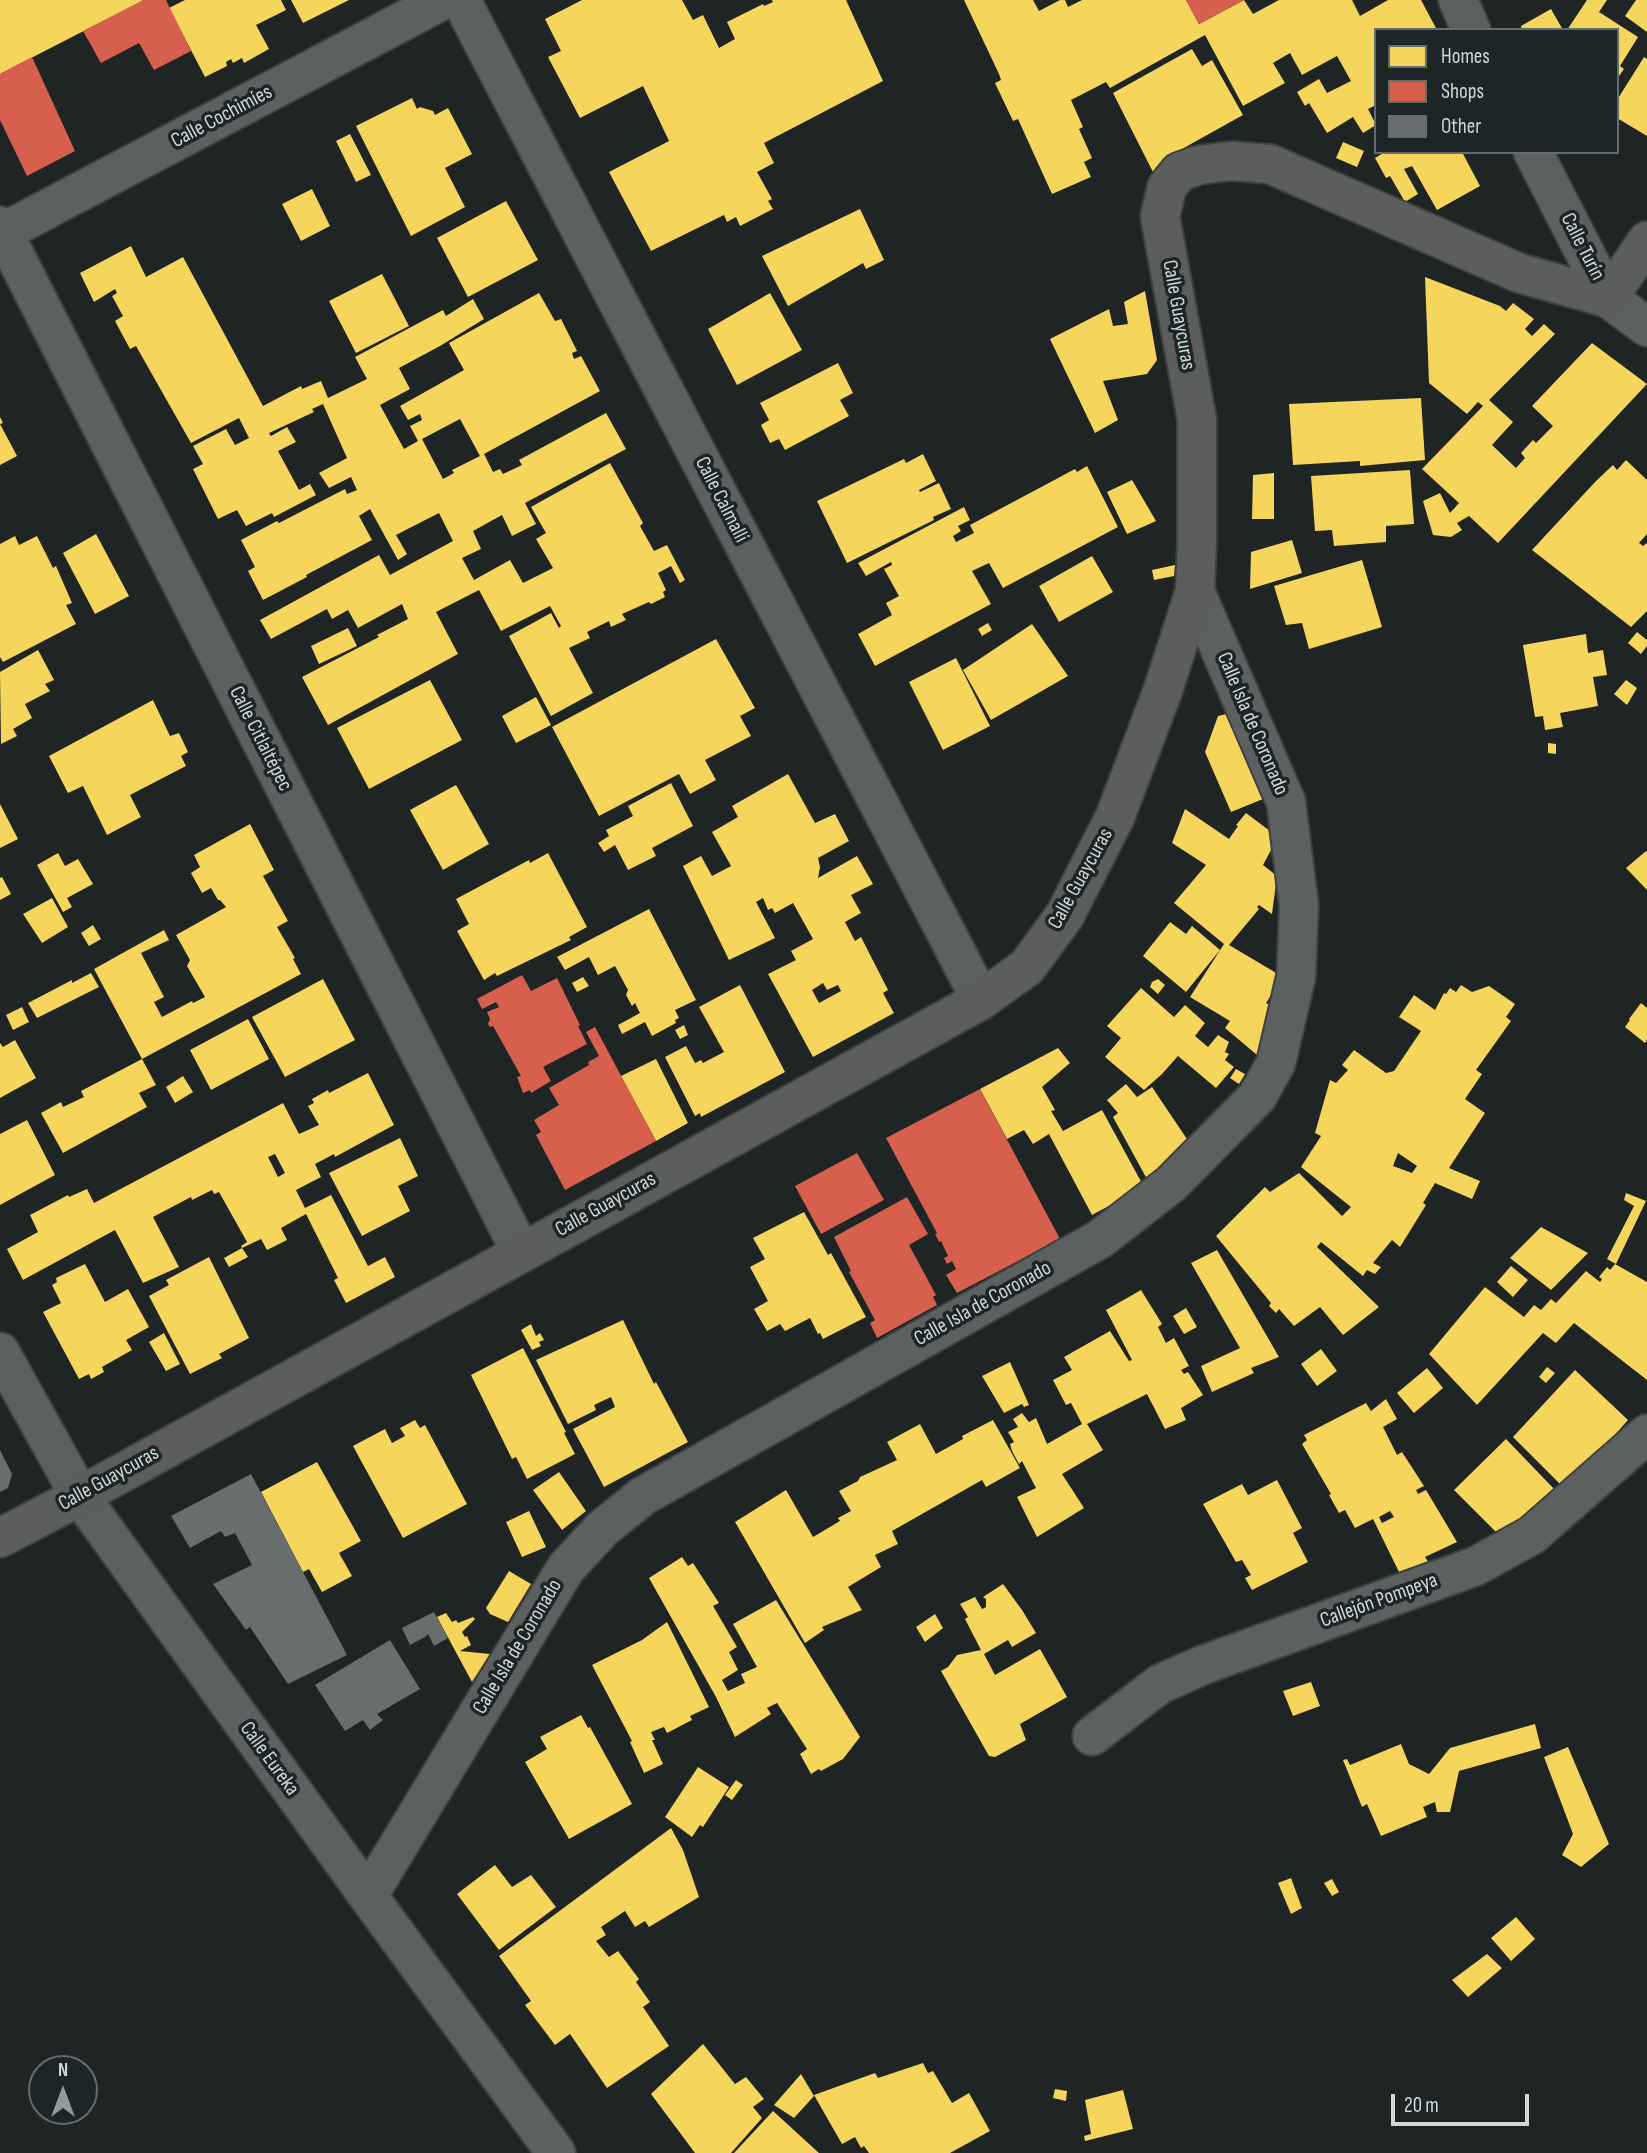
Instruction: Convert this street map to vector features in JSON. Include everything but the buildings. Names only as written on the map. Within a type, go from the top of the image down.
[{"type":"street","name":"Calle Cochimíes","points":[[1,231],[443,0]]},
{"type":"street","name":"Calle Calmalli","points":[[461,0],[981,1000]]},
{"type":"street","points":[[1458,0],[1470,28]]},
{"type":"street","name":"Calle Turín","points":[[1534,154],[1608,298],[1647,327]]},
{"type":"street","name":"Calle Guaycuras","points":[[0,1538],[981,1000],[1027,967],[1065,915],[1115,817],[1163,690],[1195,591],[1197,420],[1160,216],[1167,187],[1179,172],[1199,165],[1231,161],[1270,164],[1519,272],[1608,298]]},
{"type":"street","name":"Calle Citlaltépec","points":[[1,231],[521,1252]]},
{"type":"street","points":[[1608,298],[1647,241]]},
{"type":"street","name":"Calle Isla de Coronado","points":[[368,1896],[566,1568],[602,1529],[643,1496],[1100,1239],[1171,1184],[1257,1097],[1276,1063],[1296,977],[1299,906],[1286,802],[1195,591]]},
{"type":"street","name":"Calle Eureka","points":[[0,1352],[79,1496],[556,2153]]},
{"type":"street","name":"Callejón Pompeya","points":[[1092,1736],[1160,1684],[1203,1665],[1476,1566],[1532,1535],[1647,1434]]}]
